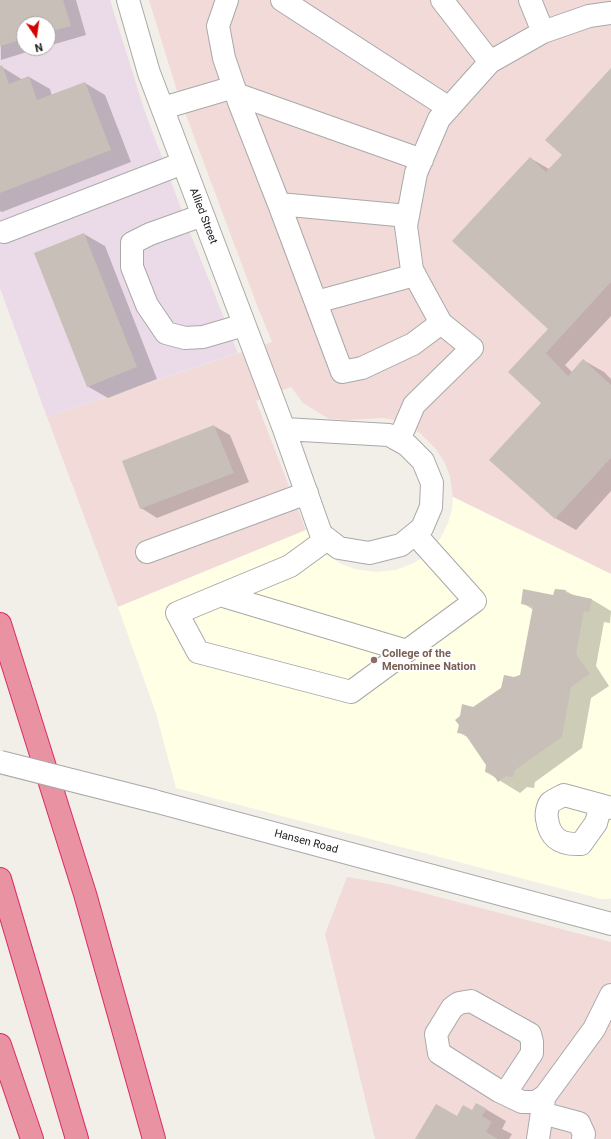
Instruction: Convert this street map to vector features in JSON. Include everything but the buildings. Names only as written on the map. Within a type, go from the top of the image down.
[{"type":"highway","points":[[0,624],[85,894],[169,1139]]},
{"type":"highway","points":[[0,879],[77,1139]]},
{"type":"highway","points":[[85,894],[154,1139]]},
{"type":"highway","points":[[0,1045],[32,1139]]},
{"type":"street","name":"Allied Street","points":[[128,0],[149,73],[284,429],[321,534],[339,548],[368,553],[401,545],[422,528],[431,507],[432,483],[423,461],[407,445],[389,435],[284,429]]},
{"type":"street","points":[[282,0],[449,108]]},
{"type":"street","points":[[442,0],[490,62]]},
{"type":"street","points":[[530,0],[543,32]]},
{"type":"street","points":[[220,6],[218,26],[224,58],[342,372],[362,368],[413,344],[441,323]]},
{"type":"street","points":[[399,440],[414,405],[472,348],[441,323],[412,270],[406,226],[416,173],[440,119],[490,62],[543,32],[589,16],[603,9]]},
{"type":"street","points":[[162,108],[235,90],[422,160]]},
{"type":"street","points":[[4,232],[183,163]]},
{"type":"street","points":[[279,204],[408,216]]},
{"type":"street","points":[[203,215],[150,234],[132,243],[132,267],[147,305],[166,333],[185,338],[204,336],[244,325]]},
{"type":"street","points":[[316,302],[415,275]]},
{"type":"street","points":[[147,552],[307,493]]},
{"type":"street","points":[[327,538],[290,566],[177,613],[198,652],[351,692],[475,601],[414,534]]},
{"type":"street","points":[[220,595],[407,651]]},
{"type":"street","name":"Hansen Road","points":[[0,762],[154,801],[611,924]]},
{"type":"street","points":[[538,1139],[544,1105],[594,1029],[611,995]]},
{"type":"street","points":[[505,1094],[532,1053],[530,1034],[471,1001],[458,1003],[452,1008],[436,1034],[439,1053],[505,1094],[522,1102],[536,1102],[544,1105],[579,1123],[584,1134],[583,1139]]},
{"type":"shaded area","points":[[0,0],[110,0],[144,109],[191,235],[238,353],[47,417],[0,288]]},
{"type":"shaded area","points":[[149,0],[611,0],[611,574],[453,497],[450,476],[444,461],[435,448],[420,433],[399,421],[383,418],[347,420],[329,419],[303,403],[291,387],[256,401],[306,530],[118,607],[47,417],[272,342],[177,91]]},
{"type":"shaded area","name":"College of the Menominee Nation","points":[[453,497],[611,574],[610,899],[601,899],[176,788],[156,713],[118,607],[306,530],[327,555],[341,564],[355,569],[376,572],[396,570],[414,563],[428,554],[440,539],[448,523],[452,509]]},
{"type":"shaded area","points":[[347,877],[389,884],[611,942],[611,1139],[375,1139],[325,934]]},
{"type":"place","name":"College of the Menominee Nation","points":[[374,660]]}]
